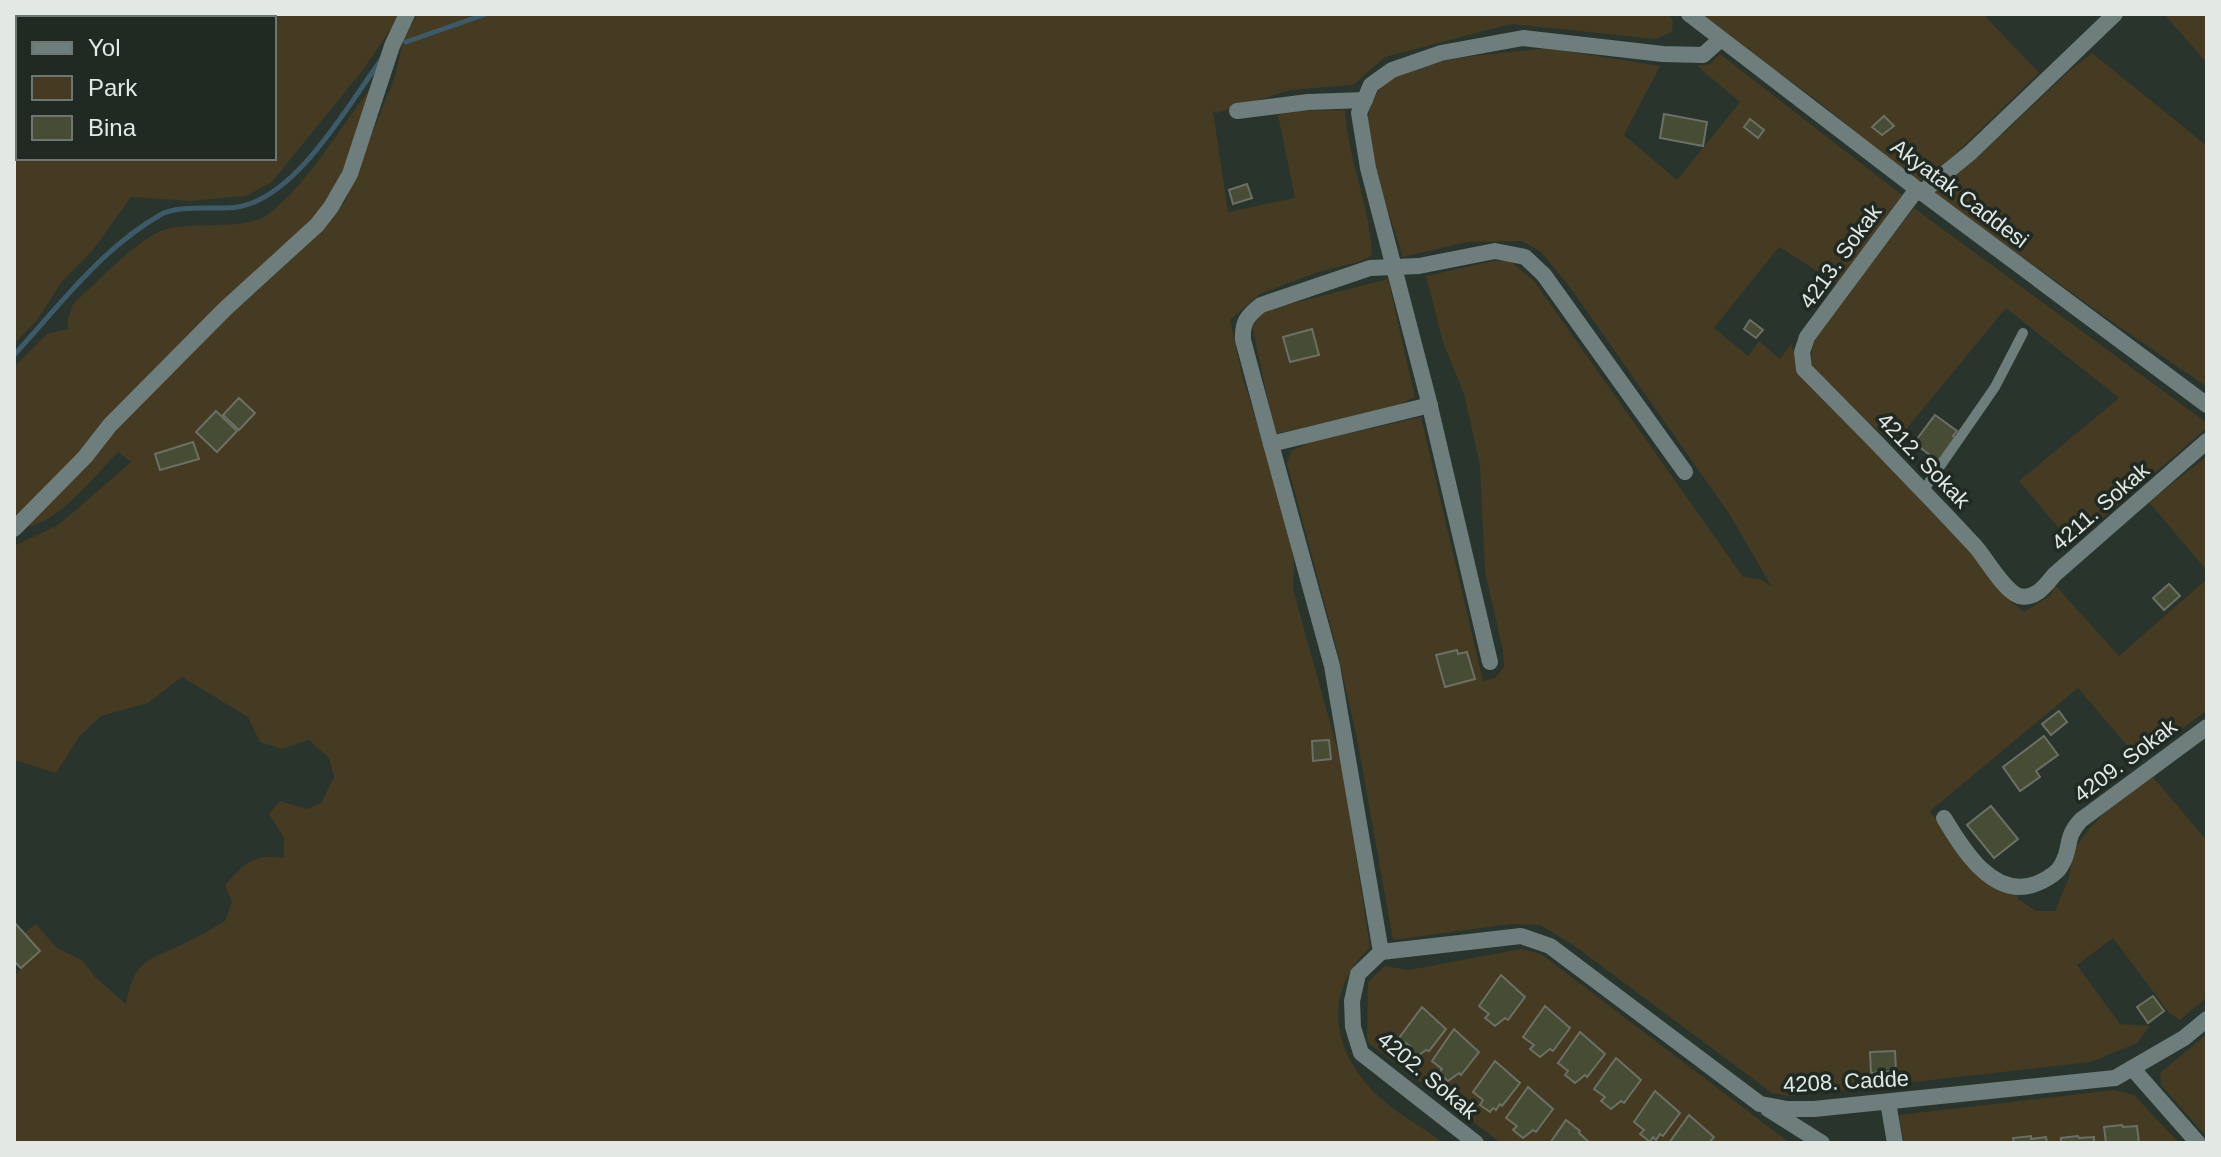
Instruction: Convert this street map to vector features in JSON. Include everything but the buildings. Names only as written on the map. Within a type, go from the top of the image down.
[{"type":"street","points":[[14,529],[85,457],[110,425],[225,309],[317,225],[331,207],[350,174],[392,46],[407,14]]},
{"type":"street","name":"Akyatak Caddesi","points":[[1689,14],[1919,191],[2207,405]]},
{"type":"street","name":"4213. Sokak","points":[[1802,352],[1807,337],[1919,191],[1970,153],[2115,14]]},
{"type":"street","points":[[1490,662],[1430,405],[1368,168],[1359,113],[1371,85],[1392,70],[1441,53],[1523,38],[1663,54],[1703,55],[1721,39]]},
{"type":"street","points":[[1237,111],[1308,102],[1365,100]]},
{"type":"street","points":[[1381,952],[1332,666],[1243,340],[1242,328],[1246,316],[1261,305],[1370,268],[1419,266],[1495,251],[1525,257],[1544,275],[1685,472]]},
{"type":"street","name":"4212. Sokak","points":[[1802,352],[1804,369],[1982,553],[2009,590],[2020,596]]},
{"type":"street","points":[[1271,444],[1430,405]]},
{"type":"street","name":"4211. Sokak","points":[[2020,596],[2032,595],[2042,589],[2054,575],[2207,441]]},
{"type":"street","name":"4209. Sokak","points":[[1944,818],[1968,857],[1985,874],[2027,887],[2054,874],[2063,864],[2071,831],[2081,820],[2207,727]]},
{"type":"street","name":"4208. Cadde","points":[[1381,952],[1521,936],[1535,939],[1550,946],[1760,1104],[1787,1109],[1888,1102],[2115,1078],[2184,1038],[2207,1019]]},
{"type":"street","name":"4202. Sokak","points":[[1381,952],[1358,974],[1352,1001],[1353,1027],[1361,1053],[1476,1143]]},
{"type":"street","points":[[2132,1068],[2198,1143]]},
{"type":"street","points":[[1888,1102],[1895,1143]]},
{"type":"street","points":[[1760,1104],[1822,1143]]},
{"type":"lane","points":[[1923,491],[1995,387],[2023,333]]},
{"type":"green space","points":[[14,14],[109,14],[16,16],[16,160],[276,160],[276,16],[162,14],[401,14],[362,71],[272,182],[246,196],[190,201],[131,197],[93,250],[63,280],[37,320],[14,344]]},
{"type":"green space","points":[[418,14],[1667,14],[1673,20],[1672,32],[1655,39],[1511,24],[1385,57],[1353,85],[1290,90],[1217,113],[1213,111],[1228,212],[1295,198],[1278,115],[1293,111],[1345,110],[1372,255],[1260,294],[1230,320],[1242,375],[1270,465],[1294,559],[1293,589],[1341,762],[1370,947],[1355,964],[1339,1001],[1341,1039],[1360,1075],[1374,1092],[1444,1143],[14,1143],[14,975],[40,951],[24,933],[36,924],[57,948],[83,961],[94,976],[126,1004],[134,978],[145,963],[225,921],[232,902],[225,885],[238,871],[264,857],[284,858],[284,838],[269,814],[280,801],[307,809],[321,803],[334,777],[329,758],[309,740],[282,749],[260,742],[248,717],[182,677],[148,703],[101,716],[79,737],[56,773],[14,760],[14,546],[56,526],[131,462],[118,452],[62,508],[36,524],[22,528],[124,417],[345,202],[395,76],[404,37]]},
{"type":"green space","points":[[1698,14],[1983,14],[2039,73],[1946,163],[1925,180],[1913,180],[1819,102]]},
{"type":"green space","points":[[2164,14],[2207,14],[2207,63]]},
{"type":"green space","points":[[1546,48],[1660,66],[1624,135],[1677,180],[1740,102],[1697,66],[1710,64],[1720,54],[1902,195],[1838,284],[1779,247],[1714,328],[1748,356],[1759,341],[1780,359],[1791,344],[1800,373],[1965,543],[2007,598],[2024,612],[2051,595],[2054,584],[2119,656],[2207,579],[2207,710],[2140,761],[2078,688],[1930,811],[1971,870],[2017,892],[2018,899],[2036,911],[2055,911],[2069,877],[2074,849],[2107,810],[2153,777],[2207,841],[2207,997],[2180,1020],[2169,1013],[2113,938],[2077,965],[2120,1024],[2150,1026],[2137,1043],[2091,1062],[1789,1096],[1772,1093],[1572,944],[1540,925],[1511,924],[1393,940],[1357,739],[1338,654],[1287,463],[1291,451],[1311,442],[1421,417],[1483,681],[1495,678],[1504,667],[1503,651],[1485,572],[1480,466],[1464,394],[1443,342],[1426,276],[1493,261],[1510,261],[1534,281],[1743,577],[1760,579],[1772,587],[1728,512],[1569,286],[1541,252],[1522,241],[1467,242],[1403,257],[1371,151],[1368,121],[1378,93],[1390,80],[1424,66],[1465,57]]},
{"type":"green space","points":[[2092,53],[2207,146],[2207,387],[1931,191],[2008,129]]},
{"type":"green space","points":[[372,86],[360,139],[323,210],[14,519],[14,367],[47,334],[68,329],[73,304],[129,252],[153,235],[176,227],[246,223],[267,215],[310,172]]},
{"type":"green space","points":[[1914,208],[2207,423],[2207,428],[2072,544],[2019,481],[2119,398],[2006,308],[1894,444],[1834,394],[1811,368],[1812,340]]},
{"type":"green space","points":[[1388,279],[1415,397],[1399,405],[1275,434],[1252,325],[1258,312]]},
{"type":"green space","points":[[2207,456],[2207,571],[2149,502]]},
{"type":"green space","points":[[1521,949],[1541,954],[1790,1143],[1501,1143],[1367,1042],[1368,982],[1385,966],[1409,970]]},
{"type":"green space","points":[[2207,1034],[2207,1137],[2161,1085],[2160,1073]]},
{"type":"green space","points":[[2114,1090],[2134,1095],[2179,1143],[1904,1143],[1899,1115]]},
{"type":"waterway","points":[[406,42],[486,14]]},
{"type":"waterway","points":[[14,355],[100,261],[160,215],[187,208],[238,207],[260,200],[281,186],[319,147],[381,60]]}]
